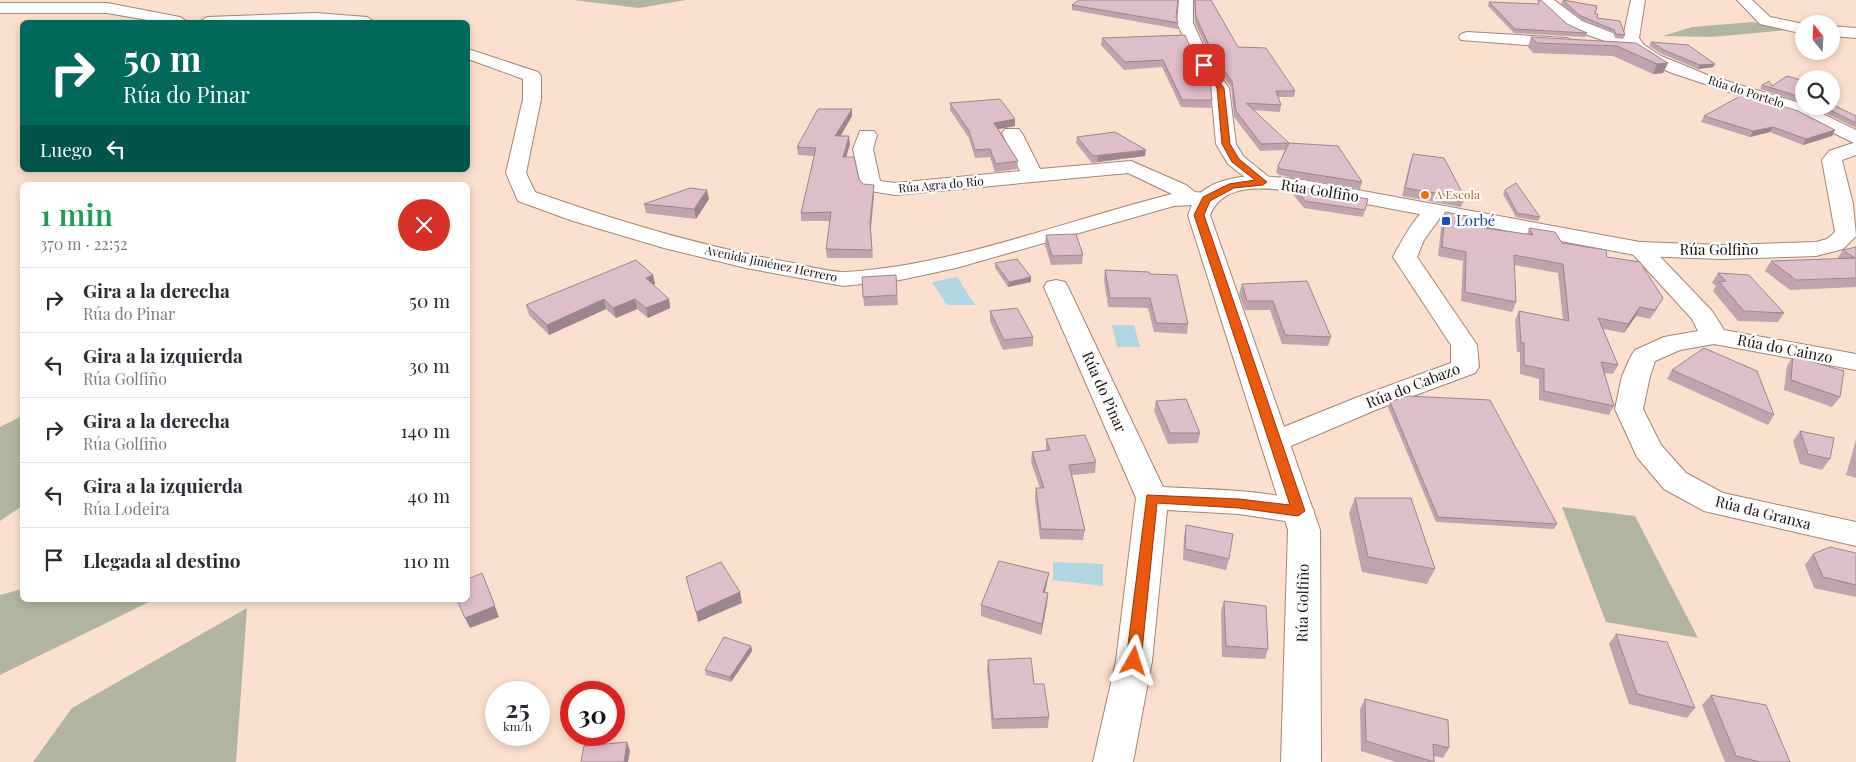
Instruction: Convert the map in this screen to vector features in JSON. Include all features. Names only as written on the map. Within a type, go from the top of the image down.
[{"type":"street","points":[[1186,0],[1185,23],[1204,65],[1220,88],[1226,144],[1235,160],[1263,182]]},
{"type":"street","points":[[1545,0],[1572,23],[1585,30],[1636,46]]},
{"type":"street","points":[[1636,46],[1631,37],[1638,0]]},
{"type":"street","points":[[1744,0],[1765,21],[1795,26]]},
{"type":"street","points":[[0,8],[108,8],[170,20]]},
{"type":"street","points":[[262,20],[316,18],[342,20]]},
{"type":"street","points":[[1840,32],[1856,33]]},
{"type":"street","name":"Rúa do Portelo","points":[[1468,37],[1636,46],[1664,64],[1796,108],[1856,138]]},
{"type":"street","name":"Avenida Jiménez Herrero","points":[[470,55],[532,76],[532,98],[516,173],[526,196],[608,224],[746,261],[843,279],[900,273],[956,261],[1172,200],[1198,198]]},
{"type":"street","points":[[1012,133],[1033,177]]},
{"type":"street","name":"Rúa Agra do Río","points":[[867,135],[863,149],[871,186],[895,189],[1131,168],[1198,198]]},
{"type":"street","name":"Rúa Golfiño","points":[[1301,762],[1304,530],[1276,441],[1199,215],[1198,198],[1232,185],[1263,182],[1303,186],[1640,249],[1721,252],[1816,249],[1835,244],[1846,234],[1842,204],[1832,160],[1836,154],[1856,148]]},
{"type":"street","name":"Rúa do Cabazo","points":[[1276,441],[1368,403],[1465,367],[1464,345],[1405,257],[1413,240],[1434,211]]},
{"type":"street","points":[[1640,249],[1703,316],[1714,336]]},
{"type":"street","name":"Rúa do Pinar","points":[[1056,287],[1152,498]]},
{"type":"street","name":"Rúa do Cainzo","points":[[1714,336],[1856,362]]},
{"type":"street","name":"Rúa da Granxa","points":[[1714,336],[1672,343],[1644,356],[1636,376],[1629,410],[1648,450],[1675,482],[1716,503],[1856,534]]},
{"type":"street","points":[[1112,762],[1134,661],[1152,498],[1239,503],[1298,511]]},
{"type":"green space","points":[[573,0],[686,0],[639,8]]},
{"type":"green space","points":[[1753,22],[1788,30],[1711,37],[1663,36],[1692,27]]},
{"type":"green space","points":[[20,417],[20,507],[0,521],[0,427]]},
{"type":"green space","points":[[1562,507],[1635,516],[1698,638],[1606,622]]},
{"type":"green space","points":[[20,590],[20,602],[149,602],[0,675],[0,595]]},
{"type":"green space","points":[[247,608],[236,762],[33,762],[72,708]]},
{"type":"water","points":[[957,277],[975,305],[947,305],[932,282]]},
{"type":"water","points":[[1112,325],[1134,325],[1140,347],[1117,347]]},
{"type":"water","points":[[1053,562],[1103,564],[1103,586],[1053,580]]},
{"type":"building","points":[[1079,0],[1178,0],[1176,17],[1178,23],[1072,5]]},
{"type":"building","points":[[1195,0],[1211,0],[1238,47],[1266,48],[1295,91],[1276,91],[1281,105],[1246,103],[1289,143],[1261,144],[1236,111],[1232,81],[1215,58],[1196,17]]},
{"type":"building","points":[[1539,0],[1567,24],[1587,33],[1515,29],[1489,2],[1539,4]]},
{"type":"building","points":[[1563,0],[1597,6],[1595,14],[1598,14],[1597,18],[1620,21],[1625,35],[1616,34],[1614,30],[1579,15]]},
{"type":"building","points":[[1185,35],[1195,59],[1210,81],[1212,100],[1182,100],[1163,60],[1125,62],[1102,38]]},
{"type":"building","points":[[1531,37],[1636,43],[1668,63],[1657,64],[1617,46],[1537,43]]},
{"type":"building","points":[[1651,42],[1688,45],[1715,64],[1700,65],[1664,50]]},
{"type":"building","points":[[1787,76],[1795,78],[1795,95],[1762,85],[1769,81],[1772,86]]},
{"type":"building","points":[[1744,94],[1795,110],[1795,115],[1806,115],[1835,130],[1806,139],[1773,127],[1753,131],[1704,116]]},
{"type":"building","points":[[1000,99],[1015,119],[994,123],[1018,161],[996,164],[990,149],[975,150],[969,131],[950,103]]},
{"type":"building","points":[[1840,108],[1856,116],[1856,123],[1840,115]]},
{"type":"building","points":[[818,109],[852,109],[835,136],[849,136],[843,157],[854,157],[859,179],[863,184],[874,185],[870,224],[872,250],[826,249],[831,212],[801,213],[816,148],[797,147]]},
{"type":"building","points":[[1115,132],[1146,150],[1093,156],[1077,137]]},
{"type":"building","points":[[1289,143],[1338,146],[1362,182],[1280,169],[1278,166]]},
{"type":"building","points":[[1413,154],[1444,158],[1465,198],[1405,188]]},
{"type":"building","points":[[1516,183],[1540,217],[1517,213],[1505,190]]},
{"type":"building","points":[[1294,186],[1368,199],[1365,210],[1305,201]]},
{"type":"building","points":[[690,188],[707,190],[694,209],[644,204]]},
{"type":"building","points":[[1445,212],[1473,217],[1478,227],[1533,235],[1529,228],[1555,232],[1562,243],[1606,250],[1607,257],[1640,262],[1663,298],[1655,310],[1640,307],[1628,324],[1598,318],[1618,365],[1601,362],[1614,406],[1544,391],[1544,369],[1524,365],[1524,343],[1521,343],[1519,311],[1569,321],[1563,264],[1514,255],[1516,302],[1465,292],[1466,252],[1442,247]]},
{"type":"building","points":[[1076,234],[1083,255],[1052,256],[1046,235]]},
{"type":"building","points":[[1856,247],[1856,278],[1796,280],[1771,261],[1855,258],[1843,250]]},
{"type":"building","points":[[1017,259],[1031,277],[1009,282],[995,263]]},
{"type":"building","points":[[636,260],[653,275],[646,278],[669,299],[646,308],[635,299],[613,308],[604,299],[547,325],[526,305]]},
{"type":"building","points":[[1105,270],[1177,275],[1188,324],[1156,323],[1150,298],[1110,298]]},
{"type":"building","points":[[1718,273],[1749,275],[1784,313],[1744,311],[1719,282],[1726,281]]},
{"type":"building","points":[[896,275],[897,295],[863,297],[862,277]]},
{"type":"building","points":[[1307,281],[1331,337],[1285,335],[1273,301],[1247,301],[1242,284]]},
{"type":"building","points":[[1017,308],[1033,337],[1004,340],[990,311]]},
{"type":"building","points":[[1704,348],[1757,371],[1774,415],[1672,370]]},
{"type":"building","points":[[1793,356],[1844,371],[1840,397],[1791,380]]},
{"type":"building","points":[[1407,396],[1490,400],[1557,524],[1438,517],[1390,402]]},
{"type":"building","points":[[1186,399],[1200,433],[1170,433],[1156,401]]},
{"type":"building","points":[[1800,431],[1834,438],[1830,459],[1808,454]]},
{"type":"building","points":[[1085,435],[1096,462],[1069,465],[1085,530],[1041,529],[1036,488],[1044,488],[1032,452],[1050,450],[1046,439]]},
{"type":"building","points":[[1355,498],[1411,498],[1435,569],[1368,557]]},
{"type":"building","points":[[1186,525],[1233,534],[1229,559],[1185,549]]},
{"type":"building","points":[[1830,547],[1856,553],[1856,585],[1823,577],[1813,554]]},
{"type":"building","points":[[999,561],[1049,573],[1043,592],[1048,593],[1042,624],[981,605]]},
{"type":"building","points":[[721,562],[740,592],[696,612],[686,577]]},
{"type":"building","points":[[482,573],[495,606],[465,618],[458,602],[470,602],[470,578]]},
{"type":"building","points":[[1224,601],[1266,606],[1268,649],[1226,646]]},
{"type":"building","points":[[1616,634],[1667,642],[1695,708],[1637,694]]},
{"type":"building","points":[[724,637],[751,646],[730,677],[705,670]]},
{"type":"building","points":[[1031,658],[1034,684],[1044,684],[1049,717],[993,719],[988,660]]},
{"type":"building","points":[[1711,695],[1766,705],[1790,762],[1760,762],[1736,756]]},
{"type":"building","points":[[1365,699],[1448,720],[1449,748],[1433,744],[1434,762],[1366,741]]},
{"type":"building","points":[[625,742],[627,742],[624,762],[581,762],[584,746],[625,746]]},
{"type":"place","name":"A Escola","points":[[1425,195]]},
{"type":"place","name":"Lorbé","points":[[1446,221]]},
{"type":"route","points":[[1134,661],[1152,498],[1239,503],[1298,511],[1199,215],[1206,199],[1232,185],[1263,182],[1235,160],[1226,144],[1220,88],[1204,65]]}]
